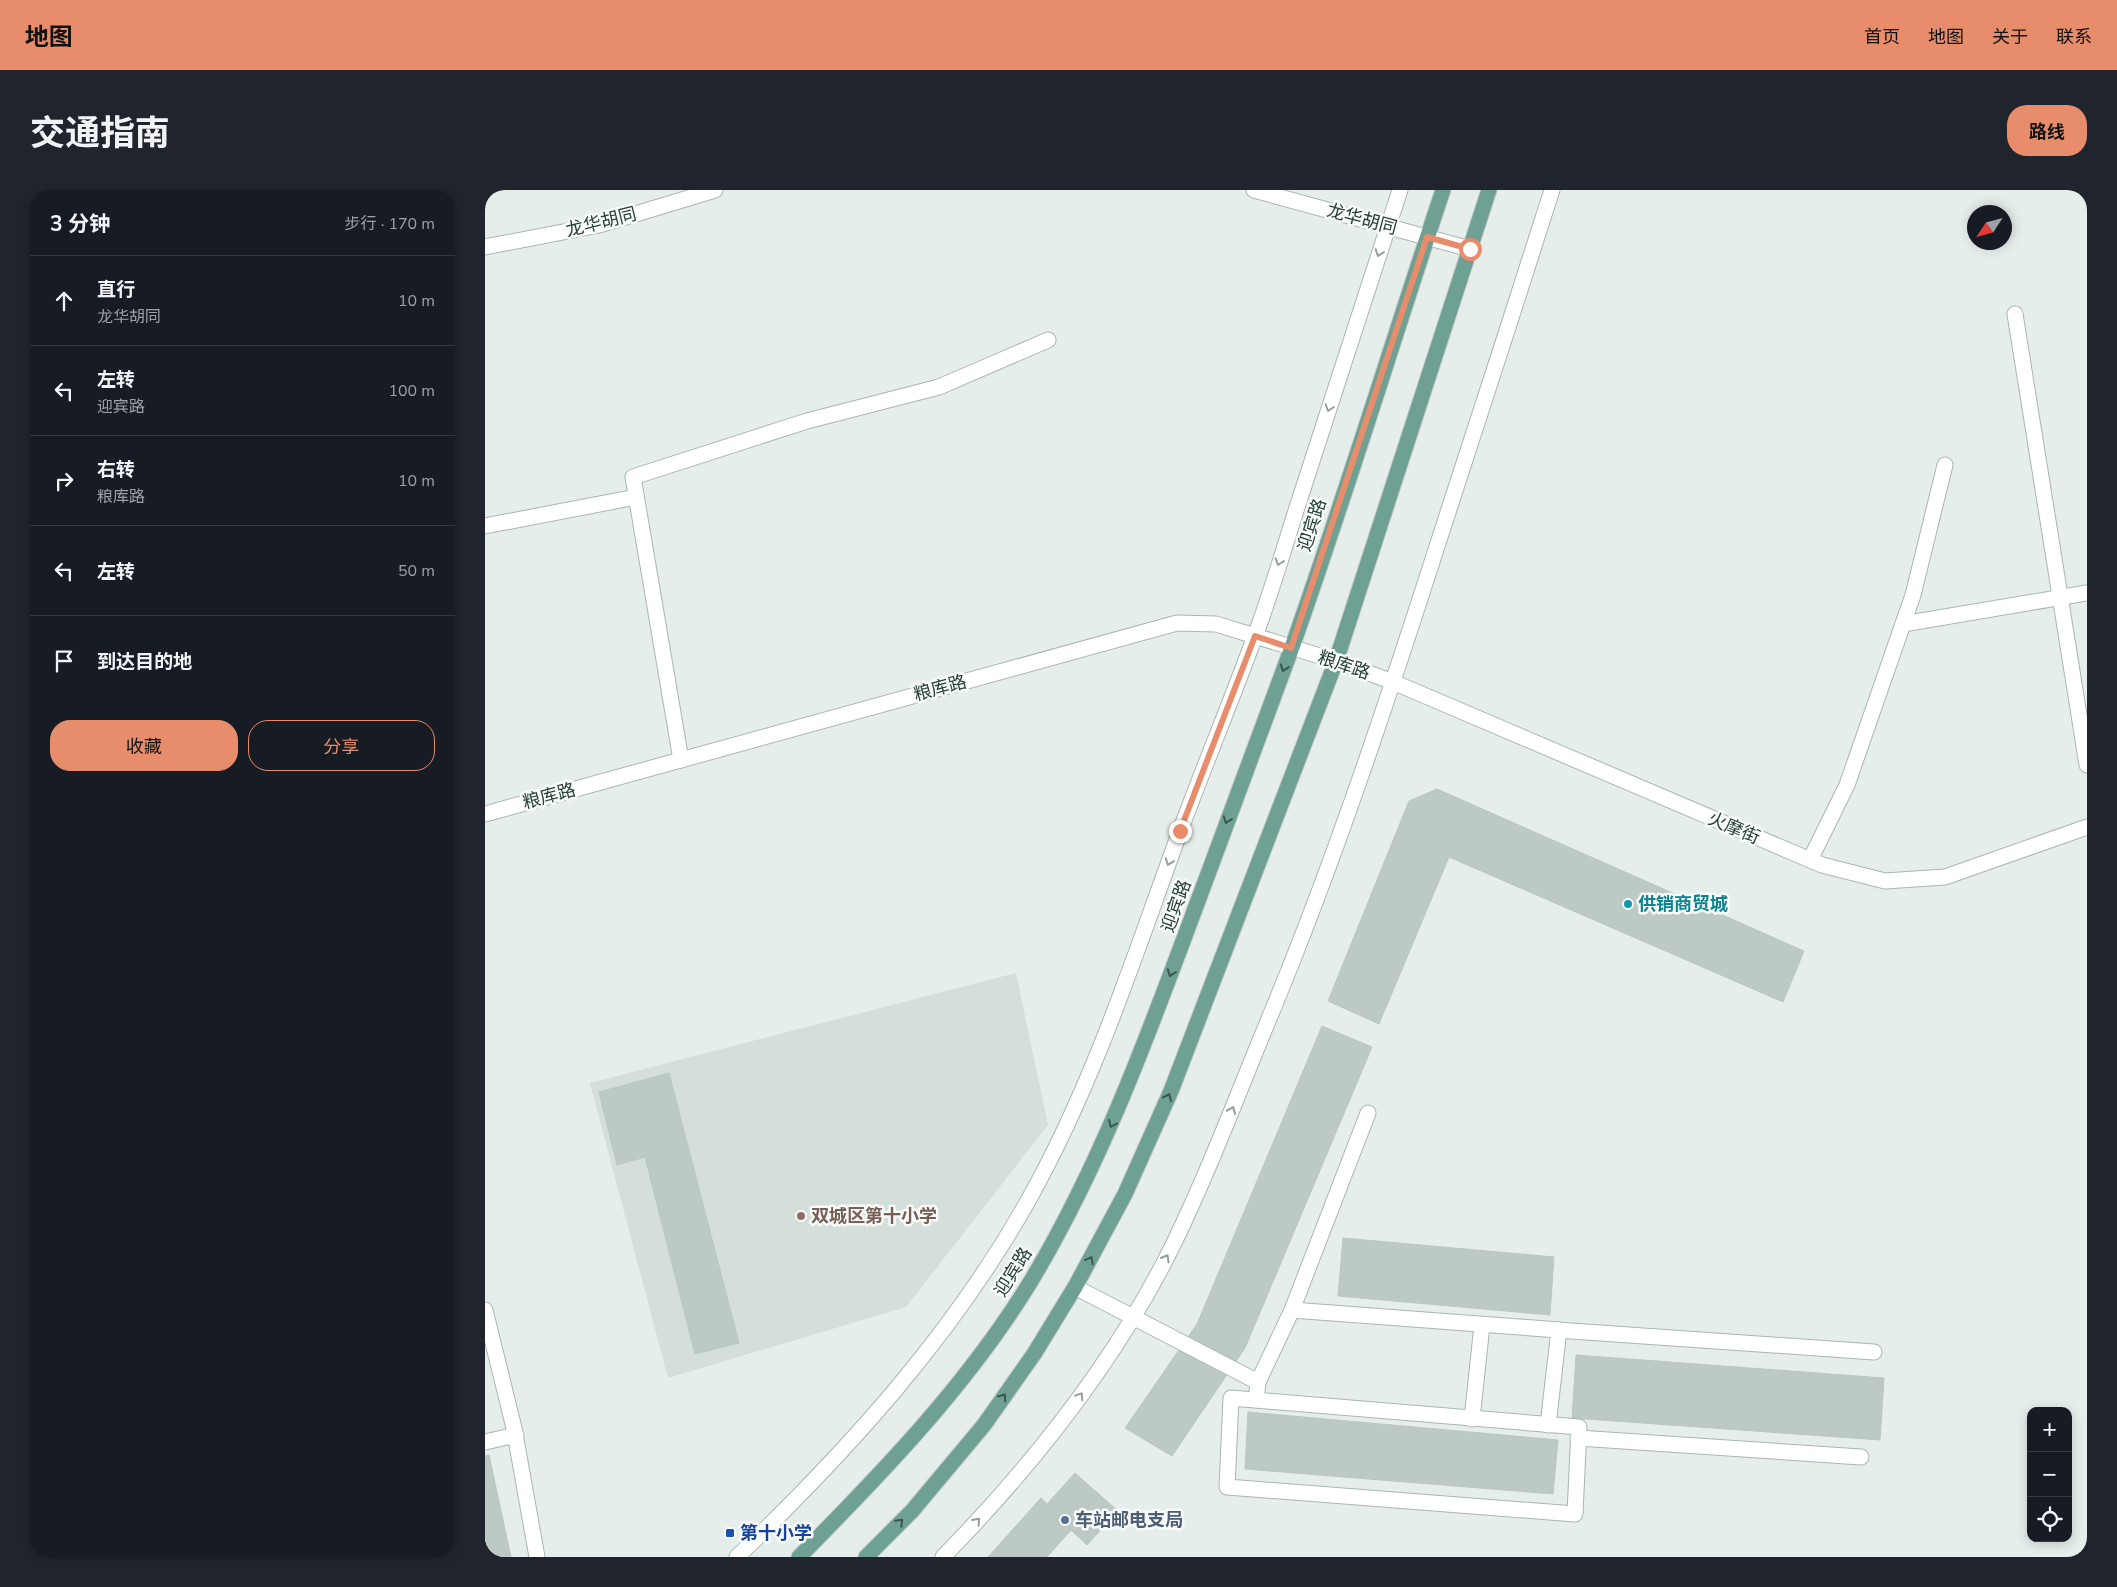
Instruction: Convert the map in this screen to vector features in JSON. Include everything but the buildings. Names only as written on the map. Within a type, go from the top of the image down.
[{"type":"main road","name":"迎宾路","points":[[799,1557],[865,1488],[964,1376],[986,1348],[1030,1282],[1065,1220],[1114,1120],[1156,1014],[1291,648],[1443,190]]},
{"type":"main road","points":[[866,1557],[912,1511],[984,1425],[1034,1354],[1075,1287],[1125,1194],[1171,1091],[1336,662],[1489,190]]},
{"type":"street","name":"龙华胡同","points":[[485,247],[599,225],[715,190]]},
{"type":"street","points":[[737,1557],[806,1490],[860,1432],[929,1351],[984,1272],[1029,1200],[1068,1123],[1098,1055],[1180,831],[1255,636],[1400,190]]},
{"type":"street","points":[[943,1557],[1028,1465],[1071,1410],[1133,1316],[1171,1248],[1216,1150],[1337,848],[1393,682],[1552,190]]},
{"type":"street","name":"龙华胡同","points":[[1258,191],[1470,249]]},
{"type":"street","points":[[2015,314],[2087,765]]},
{"type":"street","points":[[681,760],[633,477],[807,421],[939,387],[1048,340]]},
{"type":"street","points":[[1809,860],[1847,785],[1913,595],[1945,465]]},
{"type":"street","points":[[485,526],[636,497]]},
{"type":"street","points":[[1903,624],[2087,593]]},
{"type":"street","name":"粮库路","points":[[485,814],[1177,623],[1216,624],[1393,682]]},
{"type":"street","name":"火摩街","points":[[1393,682],[1809,860],[1822,865],[1885,880],[1945,877],[2087,827]]},
{"type":"street","points":[[1257,1401],[1258,1382],[1292,1310],[1368,1113]]},
{"type":"street","points":[[1075,1287],[1258,1382]]},
{"type":"street","points":[[485,1310],[516,1435],[537,1557]]},
{"type":"street","points":[[1292,1310],[1874,1352]]},
{"type":"street","points":[[1472,1418],[1482,1325]]},
{"type":"street","points":[[1548,1425],[1559,1330],[1557,1330]]},
{"type":"street","points":[[1231,1398],[1257,1401],[1579,1427],[1575,1514],[1227,1487],[1231,1398]]},
{"type":"street","points":[[485,1442],[516,1435]]},
{"type":"street","points":[[1578,1438],[1861,1457]]},
{"type":"shaded area","name":"双城区第十小学","points":[[1016,973],[1048,1125],[906,1307],[668,1378],[590,1083]]},
{"type":"place","name":"供销商贸城","points":[[1628,904]]},
{"type":"place","name":"双城区第十小学","points":[[801,1216]]},
{"type":"place","name":"车站邮电支局","points":[[1065,1520]]},
{"type":"place","name":"第十小学","points":[[730,1533]]},
{"type":"route","points":[[1180,831],[1255,636],[1291,648],[1427,237],[1470,249]]}]
